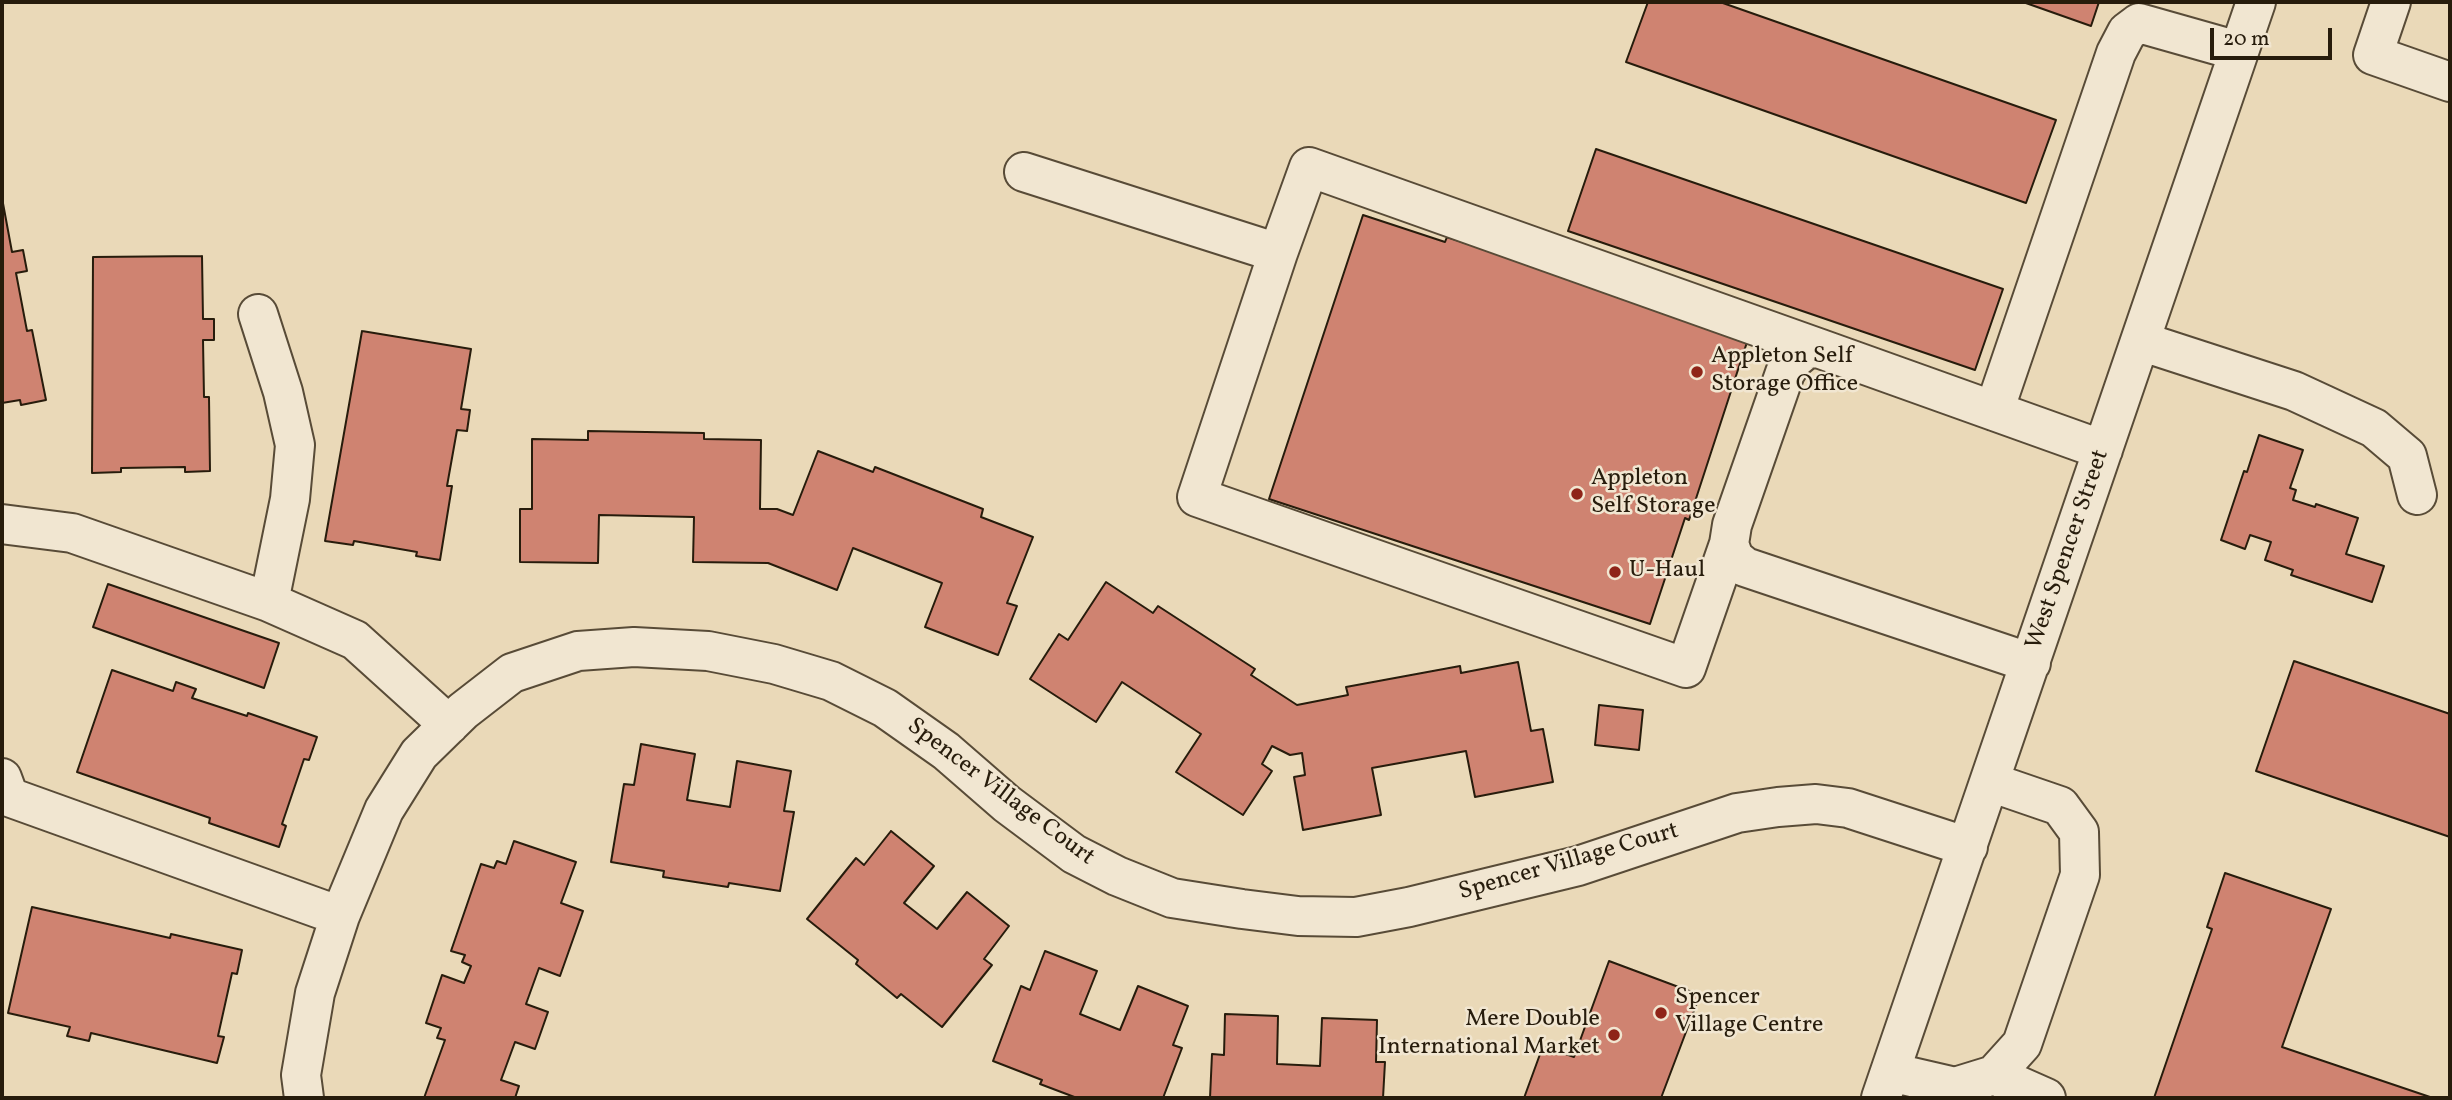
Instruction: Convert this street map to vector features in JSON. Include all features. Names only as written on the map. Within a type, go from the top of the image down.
[{"type":"street","name":"West Spencer Street","points":[[1885,1085],[2256,2]]},
{"type":"street","points":[[2392,2],[2373,55],[2450,82]]},
{"type":"street","points":[[1994,411],[2116,53],[2127,32],[2139,23],[2238,51]]},
{"type":"street","points":[[1818,348],[1806,349],[1794,359],[1785,373],[1686,668],[1197,496],[1309,167],[1818,348],[2103,450]]},
{"type":"street","points":[[1024,172],[1278,253]]},
{"type":"street","points":[[258,314],[283,392],[295,445],[290,499],[270,602]]},
{"type":"street","points":[[2140,341],[2294,391],[2374,428],[2407,456],[2417,495]]},
{"type":"street","points":[[2,524],[72,533],[270,602],[355,640],[449,725]]},
{"type":"street","points":[[1729,544],[1734,558],[1745,567],[2031,663]]},
{"type":"street","name":"Spencer Village Court","points":[[304,1098],[301,1075],[315,993],[340,916],[384,810],[419,754],[449,725],[512,673],[578,651],[634,647],[708,651],[774,664],[831,681],[885,708],[946,751],[1007,804],[1074,854],[1117,876],[1172,898],[1298,916],[1356,917],[1409,907],[1578,866],[1737,813],[1778,807],[1816,804],[1848,808],[1968,847]]},
{"type":"street","points":[[2,778],[9,797],[340,916]]},
{"type":"street","points":[[1885,1085],[1955,1087],[1994,1074],[2022,1044],[2080,875],[2079,832],[2060,806],[1990,782]]},
{"type":"street","points":[[1994,1074],[2046,1098]]},
{"type":"building","points":[[1648,2],[1720,2],[2056,120],[2026,203],[1626,62]]},
{"type":"building","points":[[2023,2],[2099,2],[2091,26]]},
{"type":"building","points":[[1596,149],[2003,289],[1975,370],[1568,231]]},
{"type":"building","points":[[2,198],[12,252],[23,250],[27,271],[16,273],[27,331],[32,330],[46,400],[21,405],[20,400],[2,403]]},
{"type":"building","points":[[1363,215],[1445,242],[1447,237],[1749,336],[1689,520],[1685,518],[1650,624],[1269,499]]},
{"type":"building","points":[[202,256],[203,319],[214,319],[214,340],[203,340],[204,397],[209,397],[210,471],[185,472],[185,467],[121,468],[121,472],[92,473],[93,257]]},
{"type":"building","points":[[362,331],[471,349],[461,409],[470,410],[467,431],[457,430],[447,486],[452,486],[440,560],[416,556],[417,552],[354,541],[353,545],[325,541]]},
{"type":"building","points":[[588,431],[704,433],[704,439],[761,440],[760,509],[777,509],[793,515],[818,451],[873,472],[875,467],[983,509],[981,517],[1033,537],[1007,603],[1017,606],[998,655],[925,627],[942,583],[853,548],[837,590],[768,563],[693,562],[694,517],[599,515],[598,563],[520,562],[520,509],[532,509],[532,439],[588,440]]},
{"type":"building","points":[[2259,435],[2303,450],[2290,488],[2296,490],[2293,500],[2315,507],[2316,504],[2358,518],[2346,554],[2384,566],[2372,602],[2291,575],[2293,570],[2265,560],[2271,542],[2250,535],[2245,549],[2221,540]]},
{"type":"building","points":[[1106,582],[1153,613],[1158,606],[1255,669],[1251,675],[1297,705],[1348,695],[1346,687],[1460,666],[1461,673],[1518,662],[1531,731],[1543,729],[1553,782],[1475,797],[1466,751],[1372,768],[1381,815],[1303,830],[1294,777],[1305,775],[1302,753],[1290,755],[1272,746],[1262,764],[1272,771],[1243,815],[1176,772],[1201,734],[1122,682],[1096,722],[1030,679],[1059,634],[1068,640]]},
{"type":"building","points":[[108,584],[279,643],[264,688],[93,627]]},
{"type":"building","points":[[2294,661],[2450,714],[2450,837],[2256,771]]},
{"type":"building","points":[[112,670],[173,691],[176,682],[196,689],[192,698],[247,716],[248,713],[317,737],[309,760],[304,759],[282,824],[286,826],[279,847],[209,823],[210,818],[77,772]]},
{"type":"building","points":[[1599,705],[1643,710],[1639,750],[1595,745]]},
{"type":"building","points":[[641,744],[695,754],[687,800],[730,807],[737,761],[791,771],[784,811],[794,812],[780,891],[729,883],[728,887],[663,877],[664,871],[611,862],[624,784],[634,785]]},
{"type":"building","points":[[891,831],[934,866],[904,903],[937,929],[967,892],[1009,926],[984,959],[992,965],[942,1027],[901,994],[897,998],[856,964],[858,960],[807,919],[856,858],[864,865]]},
{"type":"building","points":[[514,841],[576,862],[561,903],[583,911],[560,976],[539,968],[526,1004],[548,1012],[535,1049],[515,1042],[501,1080],[519,1086],[515,1098],[424,1098],[445,1040],[437,1038],[441,1028],[426,1023],[442,975],[464,983],[471,966],[462,962],[465,955],[451,951],[481,864],[494,868],[497,861],[506,864]]},
{"type":"building","points":[[2225,873],[2331,909],[2282,1047],[2433,1098],[2154,1098],[2212,929],[2207,927]]},
{"type":"building","points":[[32,907],[170,938],[171,934],[242,950],[237,974],[232,973],[218,1036],[224,1037],[217,1063],[91,1033],[89,1041],[67,1036],[70,1027],[8,1013]]},
{"type":"building","points":[[1045,951],[1097,971],[1080,1014],[1120,1030],[1138,986],[1188,1006],[1173,1045],[1182,1048],[1163,1098],[1077,1098],[1040,1084],[1042,1080],[993,1061],[1021,986],[1030,990]]},
{"type":"building","points":[[1609,961],[1700,995],[1661,1098],[1524,1098],[1543,1046],[1574,1057]]},
{"type":"building","points":[[1225,1014],[1278,1016],[1277,1064],[1320,1066],[1322,1018],[1377,1020],[1376,1062],[1385,1062],[1383,1098],[1210,1098],[1212,1054],[1224,1055]]},
{"type":"place","name":"Appleton Self Storage Office","points":[[1697,372]]},
{"type":"place","name":"Appleton Self Storage","points":[[1577,494]]},
{"type":"place","name":"U-Haul","points":[[1615,572]]},
{"type":"place","name":"Spencer Village Centre","points":[[1661,1013]]},
{"type":"place","name":"Mere Double International Market","points":[[1614,1035]]}]
